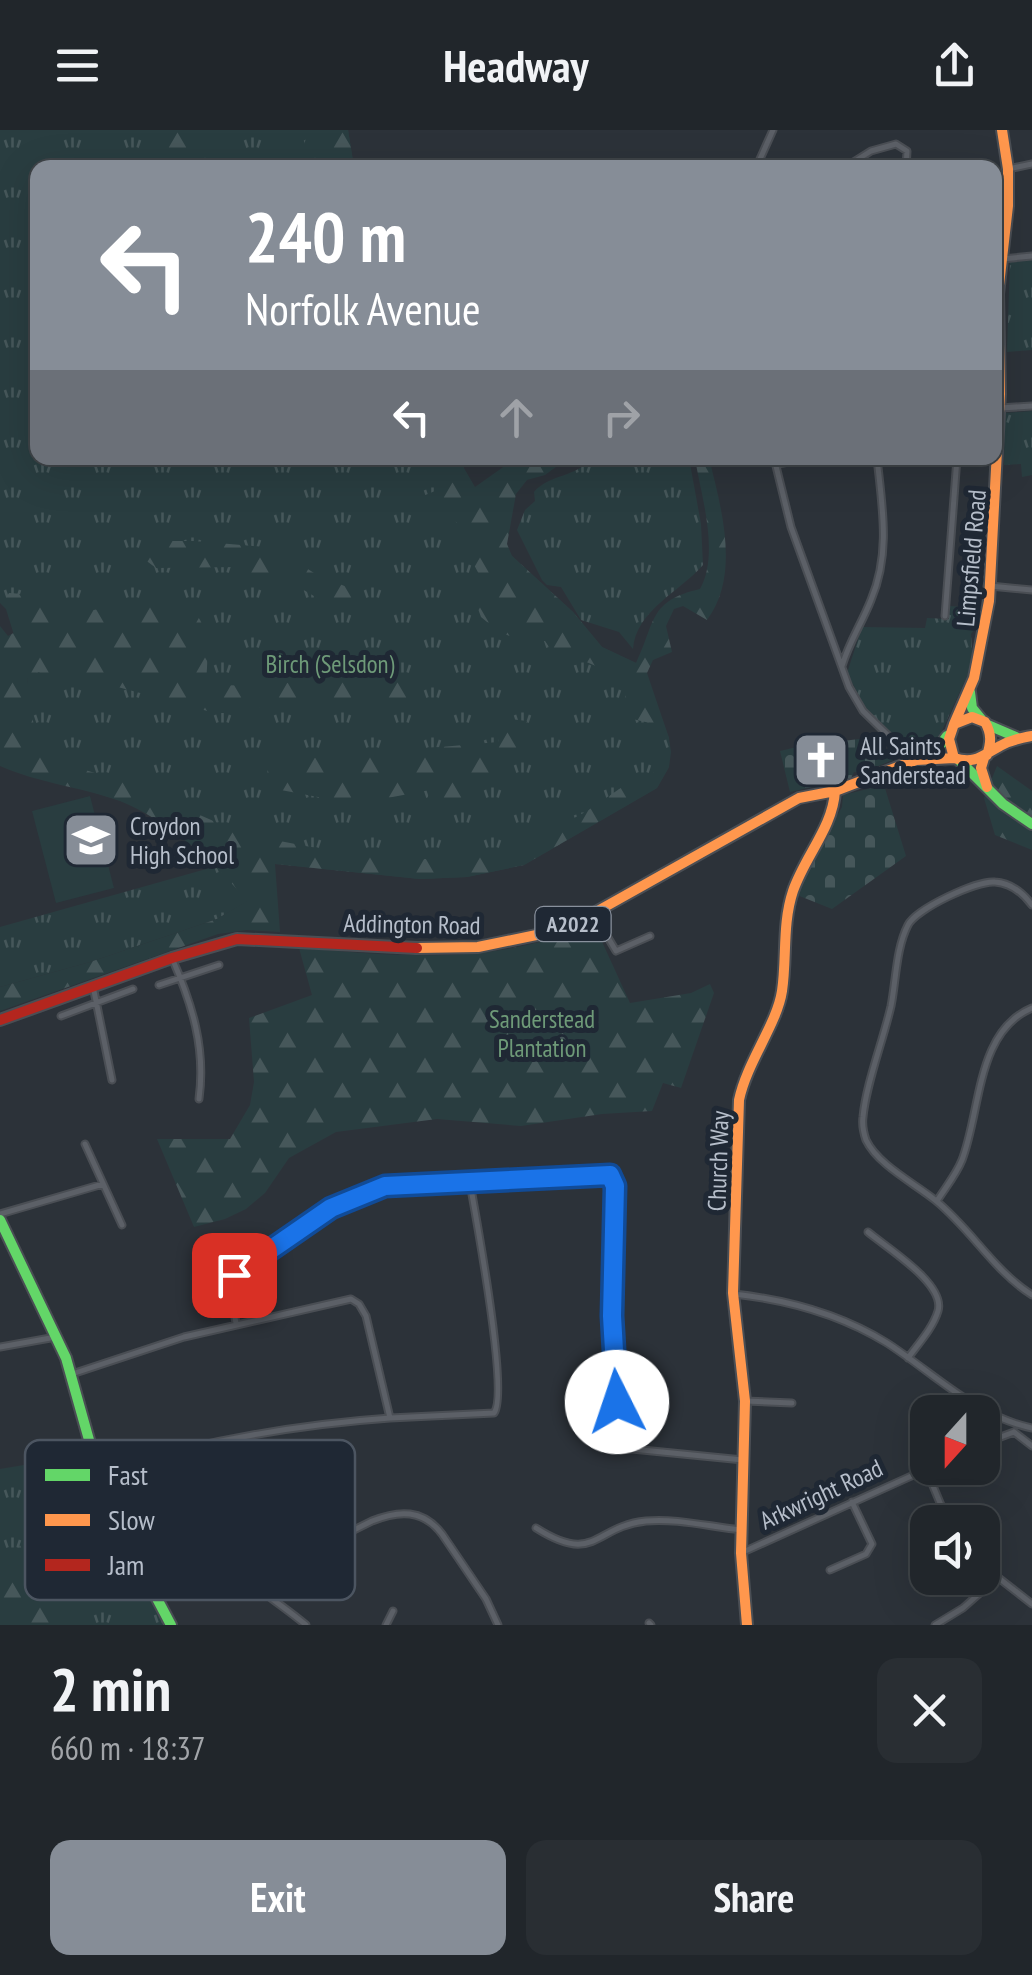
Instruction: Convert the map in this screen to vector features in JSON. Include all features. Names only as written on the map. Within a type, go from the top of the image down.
[{"type":"main road","name":"Limpsfield Road","points":[[1002,130],[1008,169],[1008,206],[1002,240]]},
{"type":"main road","name":"Limpsfield Road","points":[[953,727],[970,688],[985,636],[995,465]]},
{"type":"main road","points":[[970,688],[970,704],[992,738],[981,768],[988,790]]},
{"type":"main road","points":[[1026,737],[966,717],[953,727],[949,745],[957,759],[988,790],[1032,824]]},
{"type":"main road","name":"A2022","points":[[911,762],[937,749],[953,727]]},
{"type":"main road","points":[[957,759],[974,763],[1003,744],[1026,737]]},
{"type":"main road","name":"A2022","points":[[911,762],[957,759]]},
{"type":"main road","name":"Addington Road","points":[[0,1020],[238,938],[396,948],[478,948],[550,932],[594,913],[799,798],[835,790],[911,762]]},
{"type":"main road","name":"Church Way","points":[[742,1553],[746,1401],[734,1294],[739,1100],[782,995],[784,928],[792,894],[806,859],[834,811],[835,790]]},
{"type":"main road","points":[[0,1217],[72,1374],[88,1440]]},
{"type":"main road","name":"Arkwright Road","points":[[742,1553],[748,1625]]},
{"type":"main road","points":[[157,1600],[171,1625]]},
{"type":"street","points":[[760,160],[773,130]]},
{"type":"street","points":[[857,160],[896,144],[907,151],[906,160]]},
{"type":"street","points":[[1008,169],[1032,164]]},
{"type":"street","points":[[1002,252],[1032,256]]},
{"type":"street","points":[[1002,408],[1032,406]]},
{"type":"street","points":[[776,465],[791,527],[841,668],[862,711],[911,762]]},
{"type":"street","points":[[841,668],[849,642],[872,599],[884,554],[878,465]]},
{"type":"street","points":[[946,616],[956,465]]},
{"type":"street","points":[[990,586],[1032,590]]},
{"type":"street","points":[[830,640],[849,642]]},
{"type":"street","points":[[1032,905],[1023,893],[987,882],[920,910],[912,918],[904,937],[863,1116],[863,1128],[874,1151],[937,1201],[976,1238],[999,1271],[1032,1295]]},
{"type":"street","points":[[594,913],[616,951],[650,936]]},
{"type":"street","points":[[172,958],[199,1034],[200,1099]]},
{"type":"street","points":[[159,985],[219,965]]},
{"type":"street","points":[[93,985],[112,1080]]},
{"type":"street","points":[[61,1016],[133,989]]},
{"type":"street","points":[[937,1201],[962,1161],[986,1062],[996,1037],[1007,1023],[1032,1008]]},
{"type":"street","points":[[86,1144],[122,1225]]},
{"type":"street","points":[[236,1323],[228,1280],[267,1249],[331,1208],[385,1186],[604,1174],[614,1179],[612,1316],[621,1443],[632,1449],[744,1460]]},
{"type":"street","points":[[226,1440],[300,1426],[488,1414],[498,1409],[487,1288],[470,1183]]},
{"type":"street","points":[[0,1217],[104,1184]]},
{"type":"street","points":[[868,1232],[936,1288],[940,1300],[936,1318],[908,1358]]},
{"type":"street","points":[[734,1294],[788,1302],[870,1333],[1014,1428],[1032,1446]]},
{"type":"street","points":[[72,1374],[236,1323],[355,1300],[371,1332],[390,1418]]},
{"type":"street","points":[[0,1347],[57,1337]]},
{"type":"street","points":[[746,1401],[792,1404]]},
{"type":"street","points":[[1000,1435],[1014,1428],[1032,1428]]},
{"type":"street","name":"Arkwright Road","points":[[742,1553],[910,1476]]},
{"type":"street","points":[[830,1570],[866,1554],[872,1544],[852,1502]]},
{"type":"street","points":[[355,1529],[391,1513],[414,1514],[436,1526],[486,1599],[498,1625]]},
{"type":"street","points":[[536,1528],[556,1541],[575,1546],[592,1544],[649,1520],[742,1530]]},
{"type":"street","points":[[1000,1580],[1032,1604]]},
{"type":"street","points":[[934,1625],[977,1595]]},
{"type":"street","points":[[275,1600],[306,1625]]},
{"type":"street","points":[[386,1625],[393,1610]]},
{"type":"green space","name":"Birch (Selsdon)","points":[[0,130],[348,130],[353,160],[30,160],[30,465],[462,465],[512,556],[573,612],[602,647],[636,663],[647,678],[669,738],[669,767],[657,788],[524,865],[467,877],[420,879],[276,864],[221,863],[149,810],[17,768],[30,714],[27,677],[6,609],[0,603]]},
{"type":"green space","points":[[175,130],[221,130],[223,144],[219,160],[152,160]]},
{"type":"green space","points":[[309,130],[348,130],[353,160],[298,160]]},
{"type":"green space","points":[[1032,258],[1032,350],[1007,352],[1010,260]]},
{"type":"green space","points":[[1032,411],[1032,475],[1022,477],[1021,464],[1004,465],[1005,413]]},
{"type":"green space","points":[[436,465],[462,465],[475,487],[506,465],[559,465],[545,475],[527,480],[516,494],[507,544],[512,556],[573,612],[602,647],[636,663],[662,607],[700,589],[706,575],[709,542],[696,465],[711,465],[725,540],[723,583],[707,620],[683,606],[674,609],[666,626],[672,652],[653,660],[647,673],[669,738],[661,739],[650,723],[619,716],[626,700],[622,677],[584,661],[575,665],[560,663],[545,641],[521,641],[498,631],[481,617],[477,606],[480,576],[461,553],[464,534],[456,522],[422,501],[423,496],[435,491]]},
{"type":"green space","points":[[584,465],[690,465],[701,524],[703,565],[651,612],[636,635],[633,649],[619,632],[581,620],[561,587],[542,580],[517,530],[540,486]]},
{"type":"green space","points":[[160,541],[276,548],[317,575],[362,593],[359,616],[352,611],[339,611],[277,574],[262,579],[239,567],[156,568],[144,559],[145,547]]},
{"type":"green space","points":[[9,593],[84,611],[146,599],[181,603],[193,610],[201,622],[206,637],[206,681],[214,685],[275,686],[295,681],[312,668],[329,666],[370,683],[404,681],[413,685],[412,695],[406,700],[265,706],[237,713],[215,713],[114,686],[38,672],[27,677],[36,742],[34,754],[127,783],[243,834],[352,855],[410,860],[474,856],[519,848],[587,811],[631,781],[669,767],[657,788],[524,865],[467,877],[420,879],[275,864],[280,932],[247,930],[218,934],[0,1011],[0,987],[90,962],[217,919],[247,901],[189,844],[137,809],[0,766],[0,626],[8,636],[17,631],[6,598]]},
{"type":"green space","points":[[949,606],[979,608],[971,634],[973,663],[940,735],[913,756],[865,707],[847,673],[862,627],[925,628],[927,618],[949,619]]},
{"type":"green space","points":[[502,718],[527,721],[533,758],[502,767],[472,800],[449,811],[425,806],[430,790],[355,804],[265,787],[269,762],[498,742]]},
{"type":"green space","points":[[875,737],[895,759],[862,773],[854,772],[851,778],[790,792],[780,751],[831,739],[835,742]]},
{"type":"green space","points":[[997,766],[1032,791],[1032,850],[995,835],[984,798]]},
{"type":"green space","points":[[884,785],[906,856],[832,909],[797,895],[811,861],[842,807],[843,795]]},
{"type":"green space","points":[[90,796],[114,888],[56,903],[32,811]]},
{"type":"green space","points":[[217,866],[248,901],[217,919],[90,962],[0,987],[0,927]]},
{"type":"green space","name":"Sanderstead Plantation","points":[[593,922],[630,1003],[691,993],[710,984],[714,993],[681,1088],[663,1083],[652,1111],[521,1126],[437,1119],[336,1132],[289,1158],[265,1193],[246,1209],[194,1227],[157,1139],[230,1139],[250,1105],[254,1082],[249,1018],[312,995],[299,948],[411,955],[485,952],[558,936]]},
{"type":"green space","points":[[24,1465],[25,1600],[152,1600],[166,1625],[0,1625],[0,1469]]},
{"type":"green space","points":[[22,1541],[25,1600],[57,1600],[54,1625],[0,1625],[0,1585]]},
{"type":"traffic: fast","points":[[970,692],[972,708],[981,719]]},
{"type":"traffic: fast","points":[[988,725],[1016,737]]},
{"type":"traffic: fast","points":[[924,756],[939,747],[947,736]]},
{"type":"traffic: fast","points":[[960,761],[1003,804],[1032,824]]},
{"type":"traffic: fast","points":[[0,1220],[66,1358],[89,1440]]},
{"type":"traffic: fast","points":[[158,1600],[171,1625]]},
{"type":"traffic: slow","points":[[1002,130],[1008,206],[1002,259]]},
{"type":"traffic: slow","points":[[954,724],[974,678],[989,601],[996,465]]},
{"type":"traffic: slow","points":[[987,755],[988,751],[989,746],[990,738],[985,722],[972,717],[954,724],[949,739],[954,758],[961,760],[984,756],[989,753],[994,749],[1008,742],[1032,736]]},
{"type":"traffic: slow","points":[[417,948],[478,947],[551,932],[594,913],[799,798],[835,791],[916,760],[954,758]]},
{"type":"traffic: slow","points":[[984,758],[981,768],[987,787]]},
{"type":"traffic: slow","points":[[747,1625],[741,1553],[745,1401],[733,1293],[739,1100],[779,1004],[793,891],[824,829],[835,791]]},
{"type":"traffic: jam","points":[[0,1020],[172,958],[237,939],[417,948]]},
{"type":"place","name":"All Saints Sanderstead","points":[[821,760]]},
{"type":"place","name":"Croydon High School","points":[[91,840]]},
{"type":"route","points":[[234,1275],[331,1208],[385,1186],[610,1175],[615,1186],[612,1316],[617,1402]]}]
